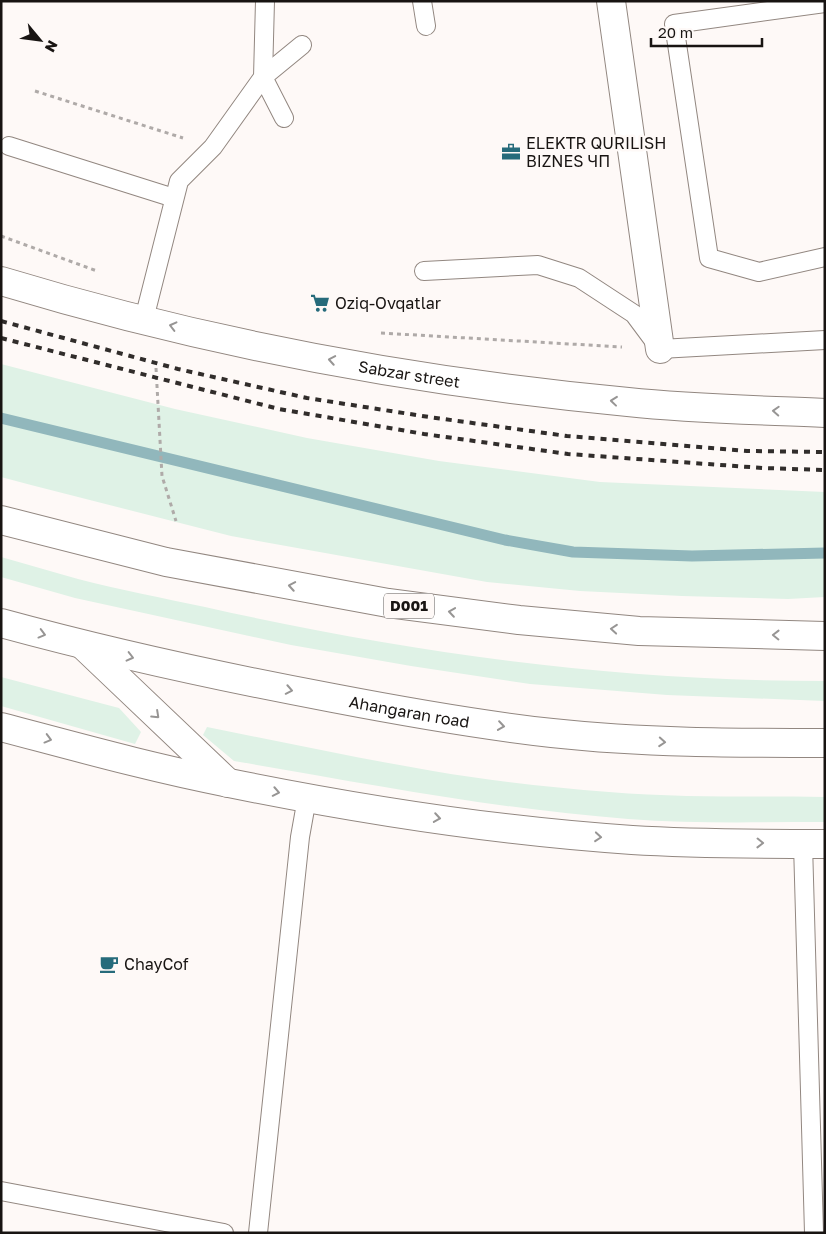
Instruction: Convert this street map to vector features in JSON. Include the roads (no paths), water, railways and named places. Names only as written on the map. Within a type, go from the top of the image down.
[{"type":"main road","points":[[611,1],[660,349]]},
{"type":"main road","name":"Sabzar street","points":[[1,281],[78,303],[250,345],[432,378],[530,392],[630,402],[825,413]]},
{"type":"main road","name":"D001","points":[[1,520],[166,562],[416,607],[519,620],[638,631],[825,636]]},
{"type":"main road","name":"Ahangaran road","points":[[1,624],[142,660],[406,712],[553,733],[672,742],[825,743]]},
{"type":"main road","points":[[82,645],[228,783]]},
{"type":"main road","points":[[1,727],[228,783],[306,798],[456,822],[632,840],[814,844]]},
{"type":"lane","points":[[264,1],[263,77],[284,118]]},
{"type":"lane","points":[[422,1],[426,26]]},
{"type":"lane","points":[[825,3],[674,24],[709,258],[759,272],[825,257]]},
{"type":"lane","points":[[144,319],[179,181],[212,147],[263,77],[302,45]]},
{"type":"lane","points":[[10,146],[174,198]]},
{"type":"lane","points":[[424,271],[538,265],[579,278],[634,314],[660,349],[825,340]]},
{"type":"lane","points":[[258,1233],[300,837],[306,798]]},
{"type":"lane","points":[[814,844],[817,1105],[814,1233]]},
{"type":"lane","points":[[1,1192],[224,1233]]},
{"type":"waterway","points":[[1,418],[505,540],[573,552],[692,556],[825,553]]},
{"type":"railway","points":[[1,321],[178,369],[307,398],[567,436],[747,451],[825,452]]},
{"type":"railway","points":[[1,338],[279,409],[424,434],[568,454],[763,468],[825,470]]},
{"type":"place","name":"ELEKTR QURILISH BIZNES ЧП","points":[[511,152]]},
{"type":"place","name":"Oziq-Ovqatlar","points":[[320,303]]},
{"type":"place","name":"ChayCof","points":[[109,964]]}]
